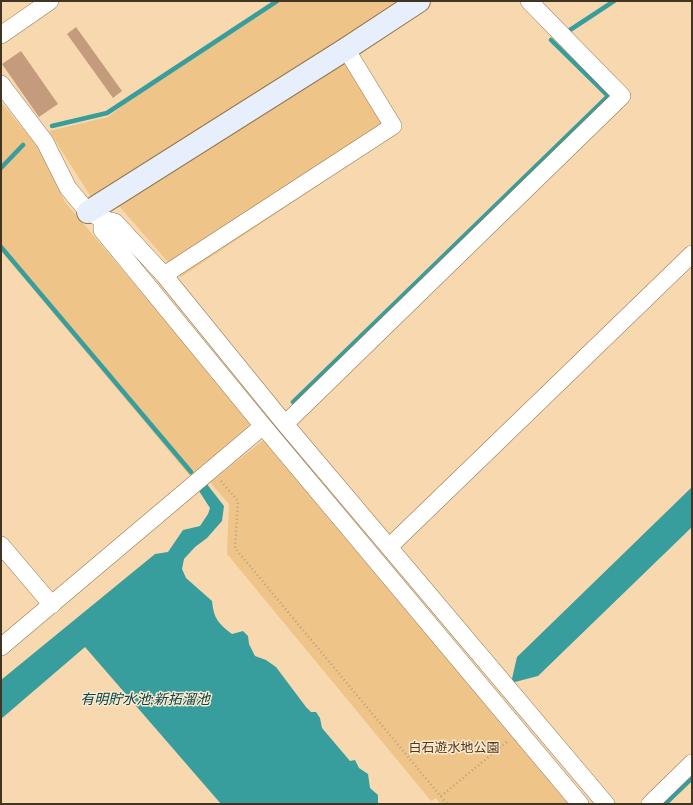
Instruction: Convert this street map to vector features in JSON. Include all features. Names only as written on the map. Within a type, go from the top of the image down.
[{"type":"street","points":[[1,35],[50,1]]},
{"type":"street","points":[[95,216],[419,1]]},
{"type":"street","points":[[285,424],[622,96],[529,1]]},
{"type":"street","points":[[164,275],[393,126],[346,49]]},
{"type":"street","points":[[1,84],[45,142],[68,188],[95,216],[102,230],[263,426],[580,804]]},
{"type":"street","points":[[95,216],[115,222],[164,275],[285,424],[606,804]]},
{"type":"street","points":[[389,547],[692,254]]},
{"type":"street","points":[[1,647],[263,426]]},
{"type":"street","points":[[1,545],[52,605]]},
{"type":"street","points":[[650,804],[692,763]]},
{"type":"path","points":[[212,470],[238,501],[235,548],[447,804]]},
{"type":"path","points":[[441,796],[519,731]]},
{"type":"green space","points":[[279,1],[402,1],[93,200],[49,131],[108,117],[135,96]]},
{"type":"green space","points":[[349,58],[394,135],[181,277],[119,206]]},
{"type":"green space","points":[[1,102],[37,146],[65,202],[252,423],[190,476],[1,251]]},
{"type":"green space","name":"白石遊水地公園","points":[[266,438],[568,804],[440,804],[436,798],[431,801],[227,554],[229,504],[210,482]]},
{"type":"water","name":"有明貯水池;新拓溜池","points":[[206,483],[224,506],[222,521],[207,538],[195,547],[184,559],[182,569],[186,578],[212,601],[214,612],[223,627],[232,634],[243,631],[248,636],[249,644],[255,656],[266,660],[276,667],[306,707],[311,712],[316,712],[320,718],[322,728],[350,761],[355,760],[359,768],[368,774],[370,788],[378,795],[378,804],[1,804],[1,680],[155,554],[168,552],[183,530],[200,526],[210,508],[199,491]]},
{"type":"water","points":[[692,487],[692,527],[538,676],[511,683],[517,657]]},
{"type":"pier","points":[[85,647],[221,804],[1,804],[1,719]]},
{"type":"building","points":[[76,27],[122,91],[113,98],[67,34]]},
{"type":"building","points":[[21,51],[58,104],[39,117],[2,64]]},
{"type":"waterway","points":[[52,126],[107,113],[277,1]]},
{"type":"waterway","points":[[570,30],[614,1]]},
{"type":"waterway","points":[[293,402],[608,96],[551,40]]},
{"type":"waterway","points":[[1,168],[23,145]]},
{"type":"waterway","points":[[1,247],[191,472]]},
{"type":"waterway","points":[[665,804],[692,778]]}]
